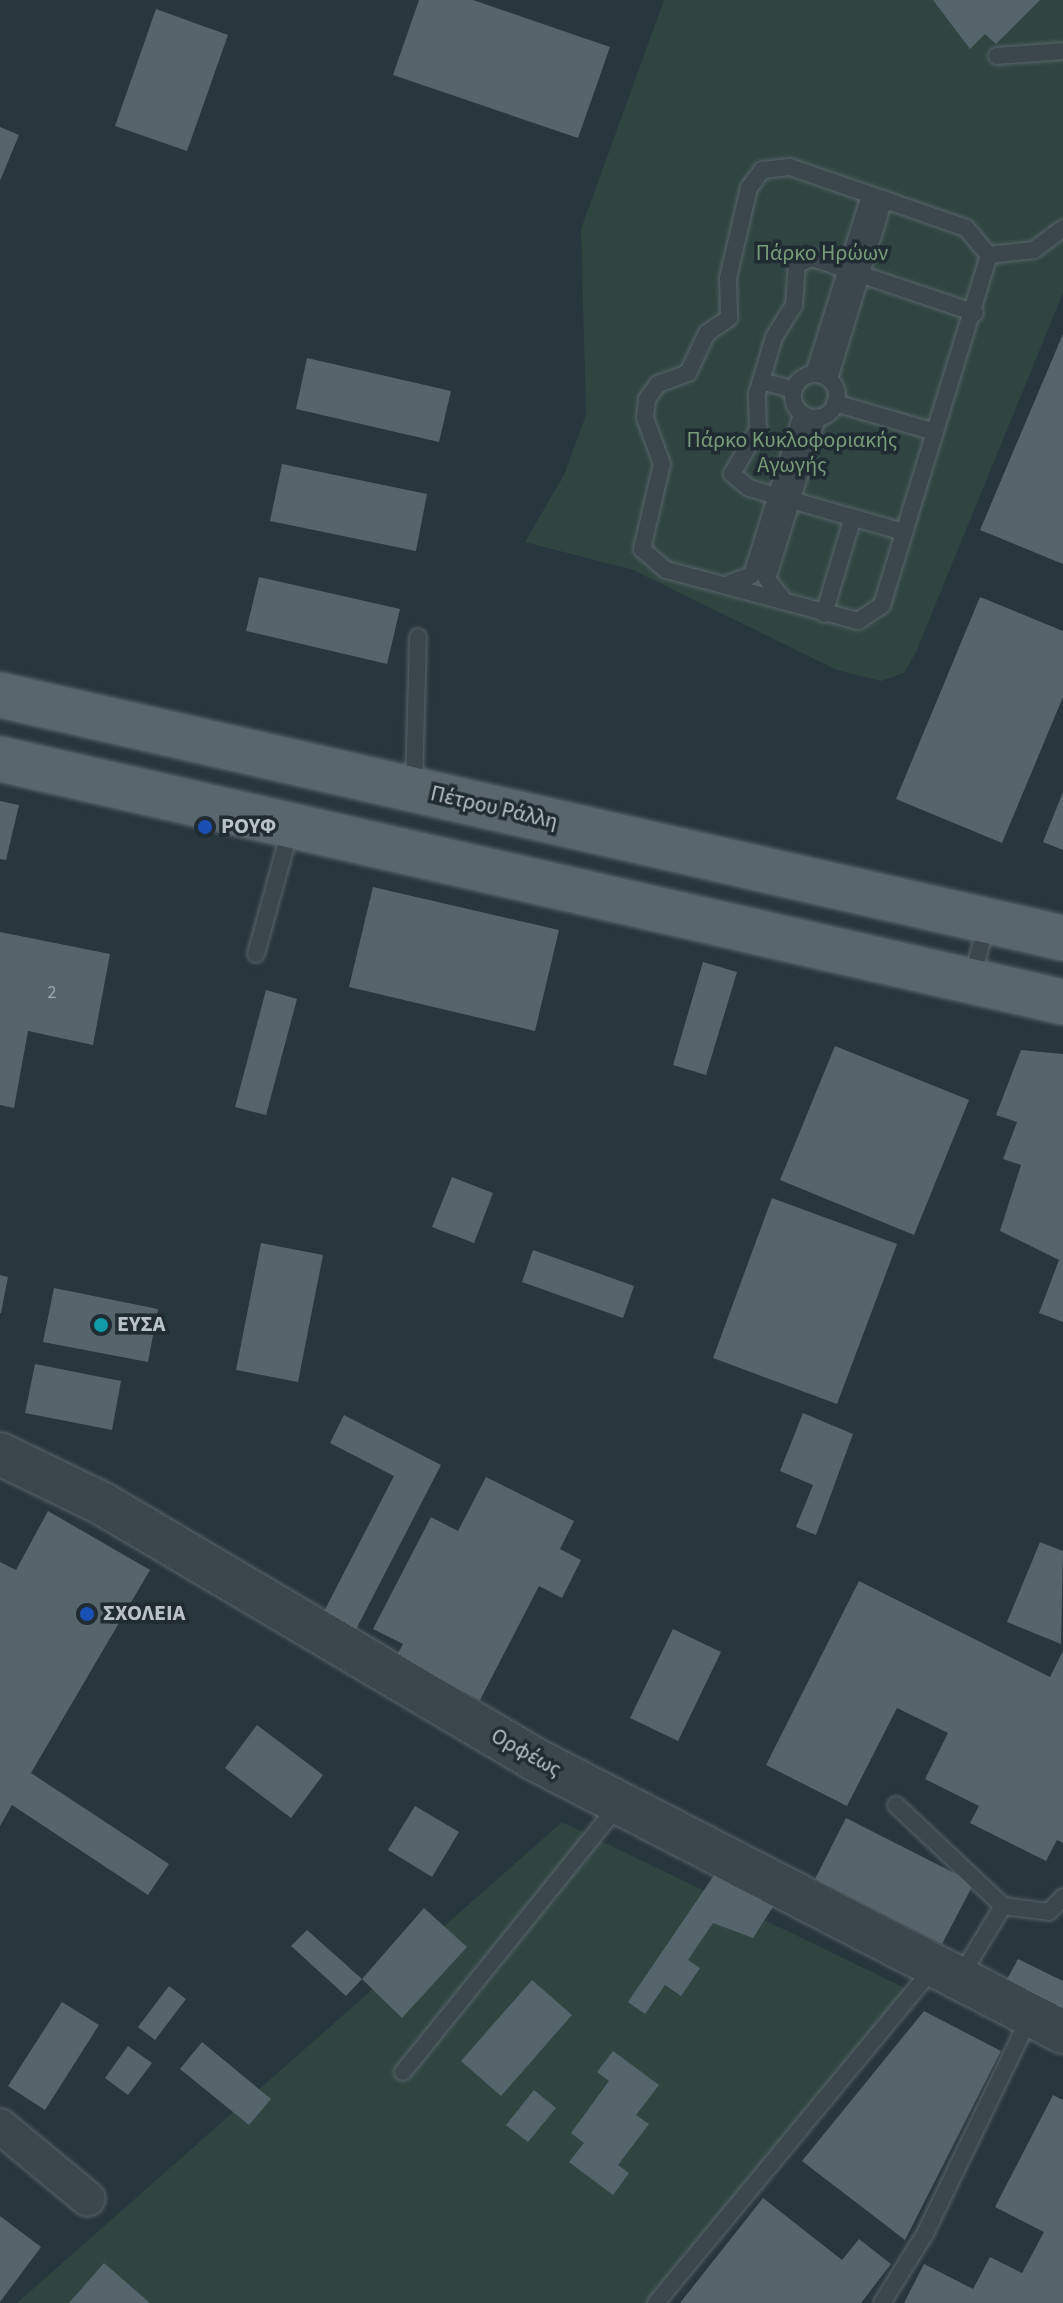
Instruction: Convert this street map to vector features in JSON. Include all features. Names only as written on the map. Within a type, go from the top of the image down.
[{"type":"main road","name":"Πέτρου Ράλλη","points":[[0,695],[1063,938]]},
{"type":"main road","points":[[0,759],[1063,1002]]},
{"type":"street","name":"Ορφέως","points":[[0,1454],[103,1504],[620,1803],[1046,2024]]},
{"type":"street","points":[[0,2126],[88,2199]]},
{"type":"lane","points":[[997,56],[1063,51]]},
{"type":"lane","points":[[790,167],[966,228],[989,255],[975,313],[875,613],[850,622],[721,583],[666,570],[642,549],[662,464],[645,418],[647,399],[658,384],[688,373],[707,333],[729,318],[728,278],[755,176],[790,167]]},
{"type":"lane","points":[[835,403],[822,377],[877,197]]},
{"type":"lane","points":[[989,255],[1034,250],[1063,228]]},
{"type":"lane","points":[[904,532],[744,486],[732,474],[758,429],[761,381],[774,337],[794,305],[800,259],[854,272],[975,313]]},
{"type":"lane","points":[[761,381],[794,390],[822,377]]},
{"type":"lane","points":[[794,390],[810,416]]},
{"type":"lane","points":[[721,583],[752,575],[784,497],[810,416],[835,403],[935,432]]},
{"type":"lane","points":[[784,497],[767,579],[786,602]]},
{"type":"lane","points":[[824,614],[853,517]]},
{"type":"lane","points":[[414,790],[418,637]]},
{"type":"lane","points":[[256,954],[292,825]]},
{"type":"lane","points":[[972,981],[987,921]]},
{"type":"lane","points":[[403,2072],[620,1803]]},
{"type":"lane","points":[[896,1805],[1003,1906],[1049,1912],[1063,1897]]},
{"type":"lane","points":[[656,2303],[1003,1906]]},
{"type":"lane","points":[[882,2303],[1046,2024]]},
{"type":"green space","name":"Πάρκο Ηρώων","points":[[664,0],[1063,0],[1063,293],[916,652],[904,673],[881,681],[837,670],[633,570],[525,542],[564,475],[586,415],[581,229]]},
{"type":"green space","points":[[562,1822],[913,1992],[649,2303],[17,2303]]},
{"type":"building","points":[[419,0],[473,0],[610,47],[578,138],[393,75]]},
{"type":"building","points":[[933,0],[1040,0],[996,44],[985,34],[970,49]]},
{"type":"building","points":[[156,9],[228,35],[187,151],[115,126]]},
{"type":"building","points":[[0,127],[19,135],[0,181]]},
{"type":"building","points":[[1063,334],[1063,564],[980,530]]},
{"type":"building","points":[[307,358],[451,391],[439,442],[296,409]]},
{"type":"building","points":[[282,464],[427,494],[416,551],[270,521]]},
{"type":"building","points":[[259,577],[400,609],[387,664],[246,631]]},
{"type":"building","points":[[980,597],[1063,631],[1063,697],[1002,843],[896,799]]},
{"type":"building","points":[[1063,792],[1063,850],[1043,842]]},
{"type":"building","points":[[0,801],[19,805],[6,860],[0,859]]},
{"type":"building","points":[[373,887],[559,930],[535,1031],[349,987]]},
{"type":"building","points":[[0,932],[110,954],[93,1045],[28,1031],[14,1108],[0,1105]]},
{"type":"building","points":[[703,962],[737,972],[706,1075],[673,1065]]},
{"type":"building","points":[[266,990],[297,999],[266,1115],[235,1107]]},
{"type":"building","points":[[835,1046],[969,1100],[914,1235],[780,1180]]},
{"type":"building","points":[[1021,1050],[1063,1054],[1063,1322],[1039,1313],[1059,1260],[1000,1231],[1021,1165],[1003,1159],[1017,1122],[996,1115]]},
{"type":"building","points":[[452,1177],[493,1193],[474,1243],[432,1227]]},
{"type":"building","points":[[772,1198],[897,1244],[837,1404],[713,1358]]},
{"type":"building","points":[[261,1243],[323,1255],[298,1382],[236,1370]]},
{"type":"building","points":[[533,1250],[634,1286],[623,1318],[522,1282]]},
{"type":"building","points":[[0,1275],[8,1277],[1,1313],[0,1313]]},
{"type":"building","name":"ΕΥΣΑ","points":[[54,1288],[158,1309],[148,1362],[43,1342]]},
{"type":"building","points":[[35,1364],[121,1381],[112,1430],[25,1413]]},
{"type":"building","points":[[803,1413],[853,1434],[816,1535],[796,1527],[813,1485],[780,1471]]},
{"type":"building","points":[[344,1415],[441,1465],[351,1639],[318,1623],[394,1476],[330,1443]]},
{"type":"building","points":[[486,1477],[574,1521],[560,1549],[581,1560],[562,1598],[539,1586],[480,1700],[396,1657],[403,1644],[373,1629],[431,1517],[458,1531]]},
{"type":"building","points":[[48,1511],[150,1570],[31,1773],[169,1864],[148,1895],[12,1805],[0,1826],[0,1562],[16,1570]]},
{"type":"building","points":[[1040,1542],[1063,1551],[1061,1644],[1007,1622]]},
{"type":"building","points":[[859,1581],[1050,1677],[1063,1651],[1063,1843],[1057,1840],[1046,1861],[970,1823],[979,1806],[925,1779],[948,1733],[897,1708],[847,1806],[766,1765]]},
{"type":"building","points":[[673,1629],[721,1652],[678,1741],[630,1718]]},
{"type":"building","points":[[257,1725],[323,1775],[291,1818],[225,1768]]},
{"type":"building","points":[[415,1806],[459,1832],[432,1877],[388,1850]]},
{"type":"building","points":[[846,1818],[974,1883],[942,1944],[815,1879]]},
{"type":"building","points":[[723,1862],[778,1899],[753,1938],[713,1923],[688,1960],[700,1968],[681,1996],[665,1985],[645,2014],[628,2002]]},
{"type":"building","points":[[424,1908],[467,1947],[402,2018],[362,1979]]},
{"type":"building","points":[[307,1930],[362,1979],[346,1996],[291,1946]]},
{"type":"building","points":[[1018,1959],[1063,1981],[1063,2011],[1005,1983]]},
{"type":"building","points":[[532,1980],[572,2015],[501,2096],[461,2061]]},
{"type":"building","points":[[169,1986],[186,1999],[155,2040],[138,2027]]},
{"type":"building","points":[[62,2002],[99,2025],[45,2110],[8,2086]]},
{"type":"building","points":[[924,2011],[1001,2051],[905,2240],[802,2161]]},
{"type":"building","points":[[202,2042],[271,2099],[249,2125],[180,2069]]},
{"type":"building","points":[[128,2046],[152,2063],[128,2095],[105,2078]]},
{"type":"building","points":[[613,2051],[659,2085],[636,2115],[649,2124],[618,2165],[629,2173],[613,2195],[569,2162],[584,2143],[571,2133],[609,2081],[597,2072]]},
{"type":"building","points":[[534,2090],[556,2108],[528,2142],[506,2125]]},
{"type":"building","points":[[1053,2095],[1063,2100],[1063,2303],[904,2303],[924,2264],[973,2289],[990,2257],[1022,2273],[1044,2232],[995,2207]]},
{"type":"building","points":[[763,2198],[842,2260],[859,2239],[891,2264],[861,2303],[680,2303]]},
{"type":"building","points":[[0,2216],[41,2247],[0,2302]]},
{"type":"building","points":[[104,2263],[150,2303],[69,2303]]},
{"type":"place","name":"ΡΟΥΦ","points":[[205,827]]},
{"type":"place","name":"ΕΥΣΑ","points":[[101,1325]]},
{"type":"place","name":"ΣΧΟΛΕΙΑ","points":[[87,1614]]},
{"type":"park label","name":"Πάρκο Κυκλοφοριακής Αγωγής","points":[[792,452]]}]
